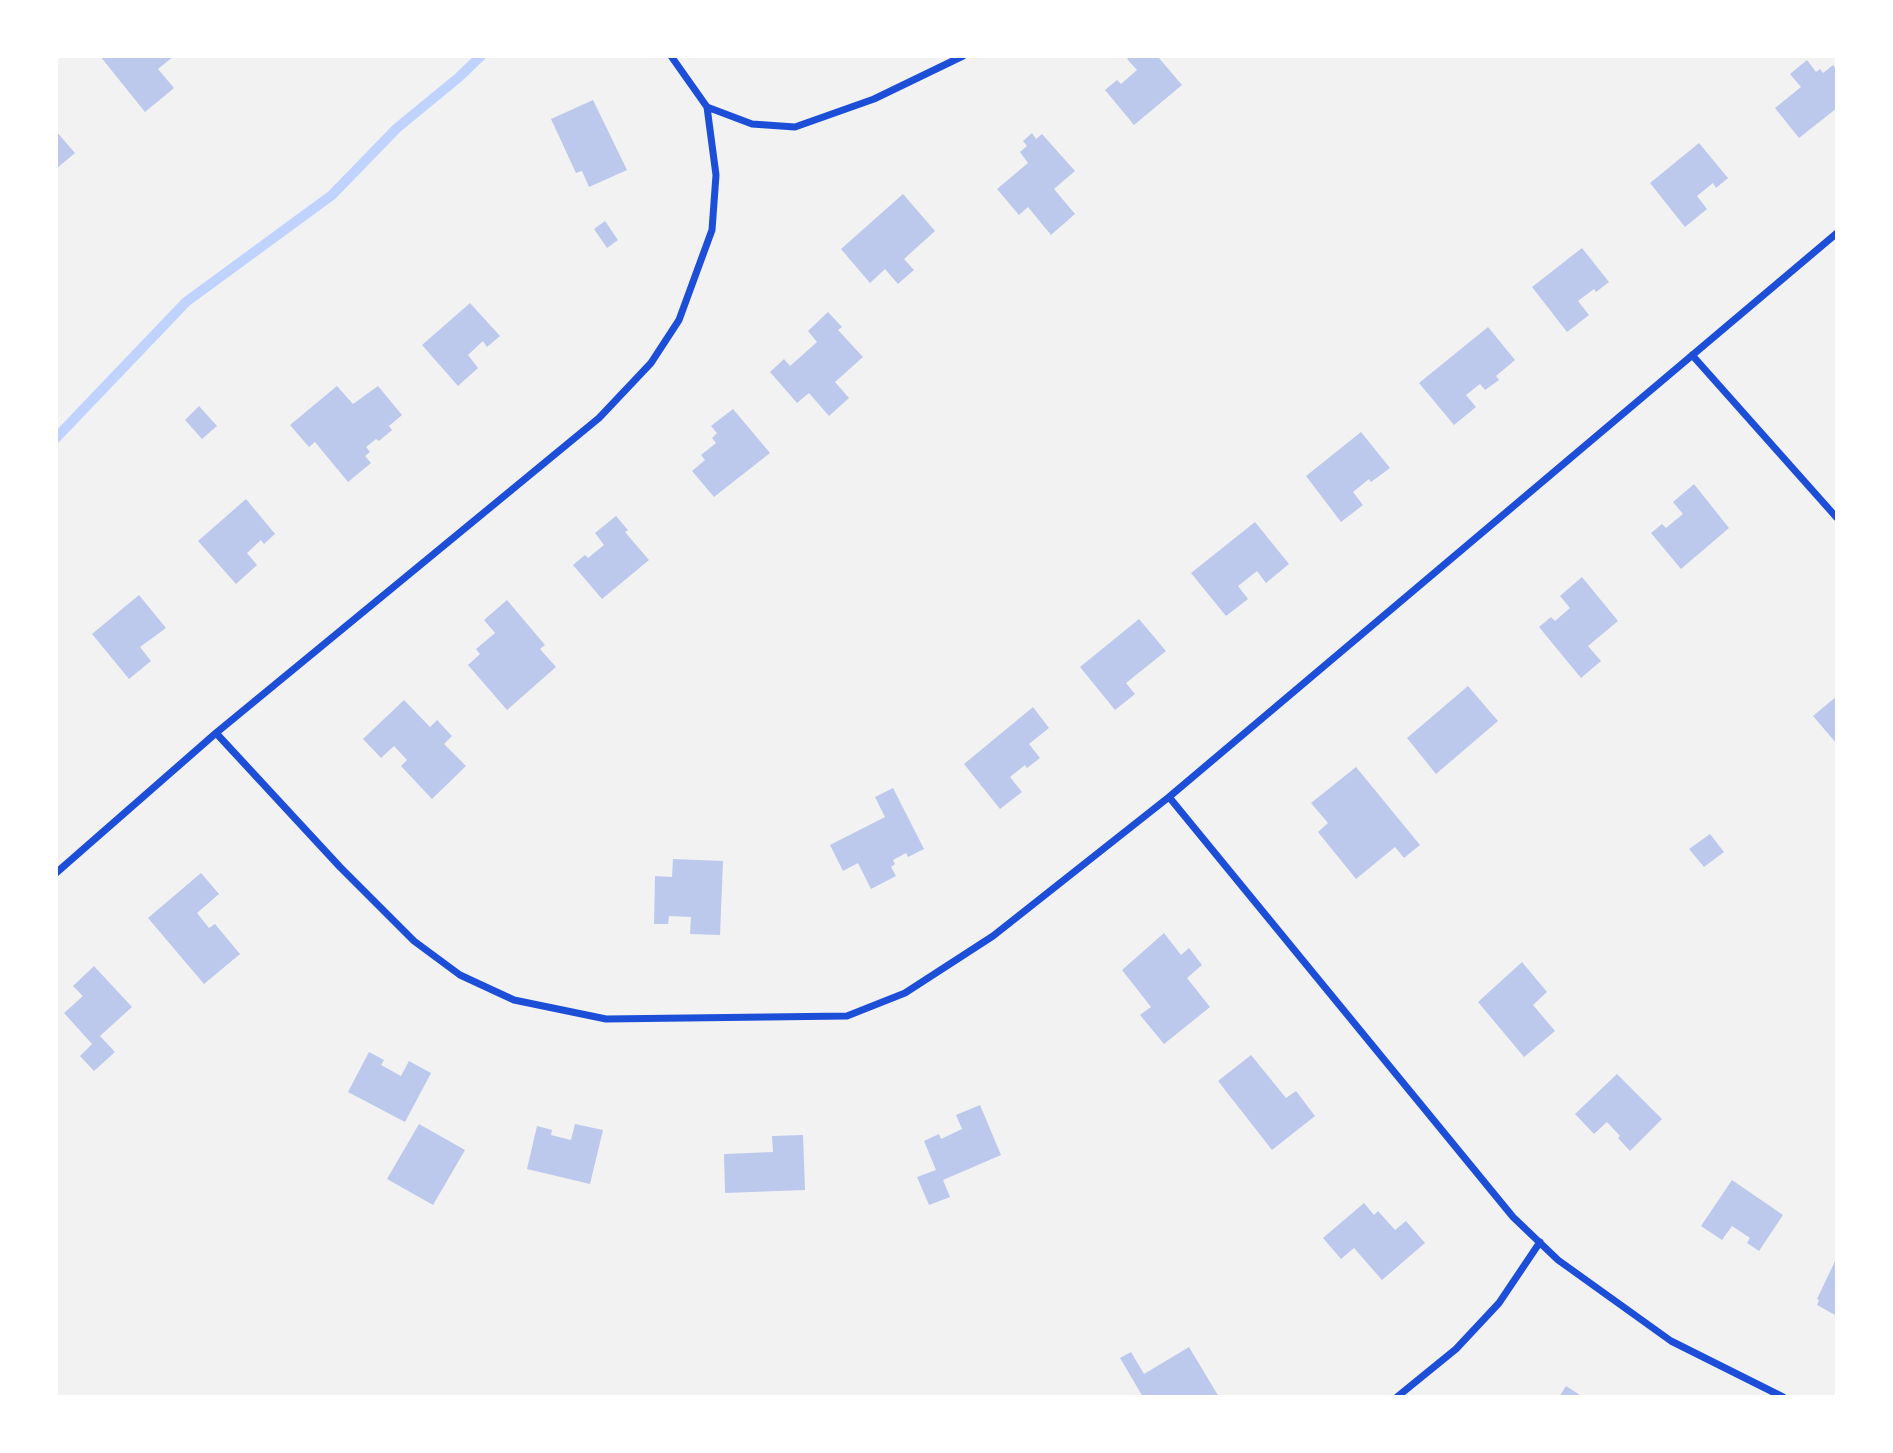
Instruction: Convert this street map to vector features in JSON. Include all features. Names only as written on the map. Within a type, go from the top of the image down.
[{"type":"street","points":[[56,873],[216,733],[599,418],[651,363],[678,320],[712,230],[716,175],[708,107],[671,56]]},
{"type":"street","points":[[708,107],[752,124],[795,127],[874,99],[963,56]]},
{"type":"street","points":[[216,733],[340,867],[423,948],[460,975],[514,1000],[606,1020],[847,1016],[905,993],[993,936],[1168,797],[1837,233]]},
{"type":"street","points":[[1692,355],[1837,518]]},
{"type":"street","points":[[1168,797],[1504,1206],[1558,1260],[1671,1341],[1783,1397]]},
{"type":"street","points":[[1396,1397],[1456,1349],[1499,1303],[1540,1242]]},
{"type":"building","points":[[100,56],[174,56],[158,69],[174,88],[145,112]]},
{"type":"building","points":[[1131,56],[1161,56],[1159,58],[1182,85],[1134,125],[1105,90],[1117,80],[1121,84],[1137,70],[1127,59]]},
{"type":"building","points":[[1807,60],[1816,72],[1820,69],[1823,73],[1833,65],[1837,71],[1837,108],[1799,138],[1775,108],[1801,87],[1790,74]]},
{"type":"building","points":[[593,100],[627,170],[589,187],[582,171],[576,173],[551,119]]},
{"type":"building","points":[[56,131],[75,153],[56,169]]},
{"type":"building","points":[[1032,133],[1036,139],[1042,134],[1075,171],[1054,189],[1075,214],[1051,235],[1028,207],[1019,215],[997,189],[1028,163],[1020,152],[1027,146],[1023,141]]},
{"type":"building","points":[[1699,143],[1728,178],[1716,188],[1713,183],[1697,196],[1707,209],[1685,227],[1650,183]]},
{"type":"building","points":[[903,194],[935,231],[904,259],[914,270],[898,284],[885,269],[870,283],[841,249]]},
{"type":"building","points":[[605,221],[618,240],[607,248],[594,229]]},
{"type":"building","points":[[1582,248],[1609,282],[1578,301],[1589,315],[1567,332],[1532,287]]},
{"type":"building","points":[[470,303],[500,336],[487,347],[483,341],[468,355],[478,368],[458,386],[422,345]]},
{"type":"building","points":[[828,312],[842,327],[838,330],[863,357],[835,382],[849,398],[829,416],[809,393],[797,403],[770,372],[784,359],[790,366],[817,342],[808,331]]},
{"type":"building","points":[[1488,327],[1515,360],[1496,376],[1499,380],[1485,390],[1480,384],[1466,395],[1476,407],[1454,425],[1419,383]]},
{"type":"building","points":[[337,386],[353,404],[378,386],[402,415],[389,426],[392,430],[366,447],[370,452],[365,456],[371,463],[348,482],[315,442],[309,447],[290,425]]},
{"type":"building","points":[[199,406],[217,426],[202,439],[185,420]]},
{"type":"building","points":[[733,409],[770,453],[714,497],[692,471],[705,460],[701,455],[716,443],[712,438],[717,433],[711,426]]},
{"type":"building","points":[[1361,432],[1390,468],[1371,482],[1369,479],[1353,492],[1363,505],[1341,522],[1306,476]]},
{"type":"building","points":[[1694,484],[1729,528],[1681,569],[1651,533],[1662,524],[1666,528],[1683,514],[1673,502]]},
{"type":"building","points":[[246,499],[275,534],[264,544],[261,540],[247,553],[257,565],[236,584],[198,541]]},
{"type":"building","points":[[616,516],[628,530],[625,532],[649,560],[602,599],[573,565],[585,555],[588,558],[604,545],[595,533]]},
{"type":"building","points":[[1255,522],[1289,564],[1266,583],[1257,571],[1238,586],[1248,599],[1226,616],[1191,573]]},
{"type":"building","points":[[1582,577],[1618,621],[1588,646],[1601,661],[1581,678],[1539,627],[1551,617],[1555,621],[1570,608],[1560,596]]},
{"type":"building","points":[[139,595],[166,628],[140,647],[151,661],[129,679],[92,634]]},
{"type":"building","points":[[507,600],[545,645],[540,649],[556,667],[507,710],[468,665],[480,654],[476,649],[495,633],[484,620]]},
{"type":"building","points":[[1139,619],[1166,651],[1126,683],[1135,694],[1115,710],[1080,667]]},
{"type":"building","points":[[1468,686],[1498,721],[1436,774],[1407,738]]},
{"type":"building","points":[[1837,696],[1837,744],[1813,716]]},
{"type":"building","points":[[404,700],[430,727],[437,720],[452,736],[444,744],[466,766],[432,799],[401,766],[407,760],[394,746],[381,758],[363,739]]},
{"type":"building","points":[[1033,707],[1049,728],[1029,744],[1040,758],[1027,768],[1025,765],[1010,777],[1022,792],[1000,809],[964,764]]},
{"type":"building","points":[[1356,767],[1420,845],[1404,858],[1395,847],[1356,879],[1318,832],[1328,823],[1311,803]]},
{"type":"building","points":[[893,788],[924,849],[908,857],[906,853],[893,860],[895,864],[891,867],[896,876],[871,889],[858,863],[843,871],[830,845],[885,817],[875,797]]},
{"type":"building","points":[[1710,834],[1724,852],[1704,867],[1689,849]]},
{"type":"building","points":[[673,859],[723,861],[720,935],[690,934],[691,917],[669,916],[668,924],[654,924],[655,876],[672,877]]},
{"type":"building","points":[[201,873],[219,894],[197,913],[209,928],[215,924],[240,954],[204,984],[148,918]]},
{"type":"building","points":[[1164,933],[1181,955],[1189,948],[1202,965],[1187,978],[1210,1007],[1164,1044],[1140,1015],[1151,1007],[1122,970]]},
{"type":"building","points":[[1522,962],[1547,992],[1533,1005],[1555,1031],[1524,1057],[1478,1002]]},
{"type":"building","points":[[94,966],[132,1007],[100,1036],[115,1052],[94,1071],[80,1056],[92,1044],[64,1013],[83,996],[73,986]]},
{"type":"building","points":[[369,1052],[384,1060],[381,1065],[401,1076],[409,1061],[431,1073],[405,1122],[348,1092]]},
{"type":"building","points":[[1251,1055],[1286,1098],[1296,1091],[1315,1116],[1272,1150],[1218,1081]]},
{"type":"building","points":[[1617,1074],[1662,1119],[1630,1151],[1607,1122],[1594,1134],[1575,1114]]},
{"type":"building","points":[[980,1105],[1001,1155],[943,1180],[950,1197],[929,1205],[917,1177],[936,1170],[924,1141],[939,1134],[941,1139],[962,1129],[956,1115]]},
{"type":"building","points":[[419,1124],[465,1150],[433,1205],[387,1179]]},
{"type":"building","points":[[575,1124],[603,1130],[590,1184],[527,1169],[537,1126],[552,1130],[551,1135],[571,1140]]},
{"type":"building","points":[[803,1135],[805,1190],[725,1193],[724,1154],[773,1152],[772,1136]]},
{"type":"building","points":[[1732,1180],[1783,1215],[1759,1251],[1747,1243],[1750,1238],[1732,1226],[1722,1240],[1701,1226]]},
{"type":"building","points":[[1364,1203],[1374,1215],[1378,1211],[1395,1230],[1406,1221],[1425,1243],[1382,1280],[1354,1248],[1341,1259],[1323,1238]]},
{"type":"building","points":[[1837,1257],[1837,1316],[1817,1305],[1817,1299]]},
{"type":"building","points":[[1189,1347],[1219,1397],[1143,1397],[1120,1358],[1131,1352],[1144,1374]]},
{"type":"building","points":[[1566,1386],[1583,1397],[1559,1397]]},
{"type":"waterway","points":[[56,438],[186,302],[332,195],[397,128],[481,56]]}]
